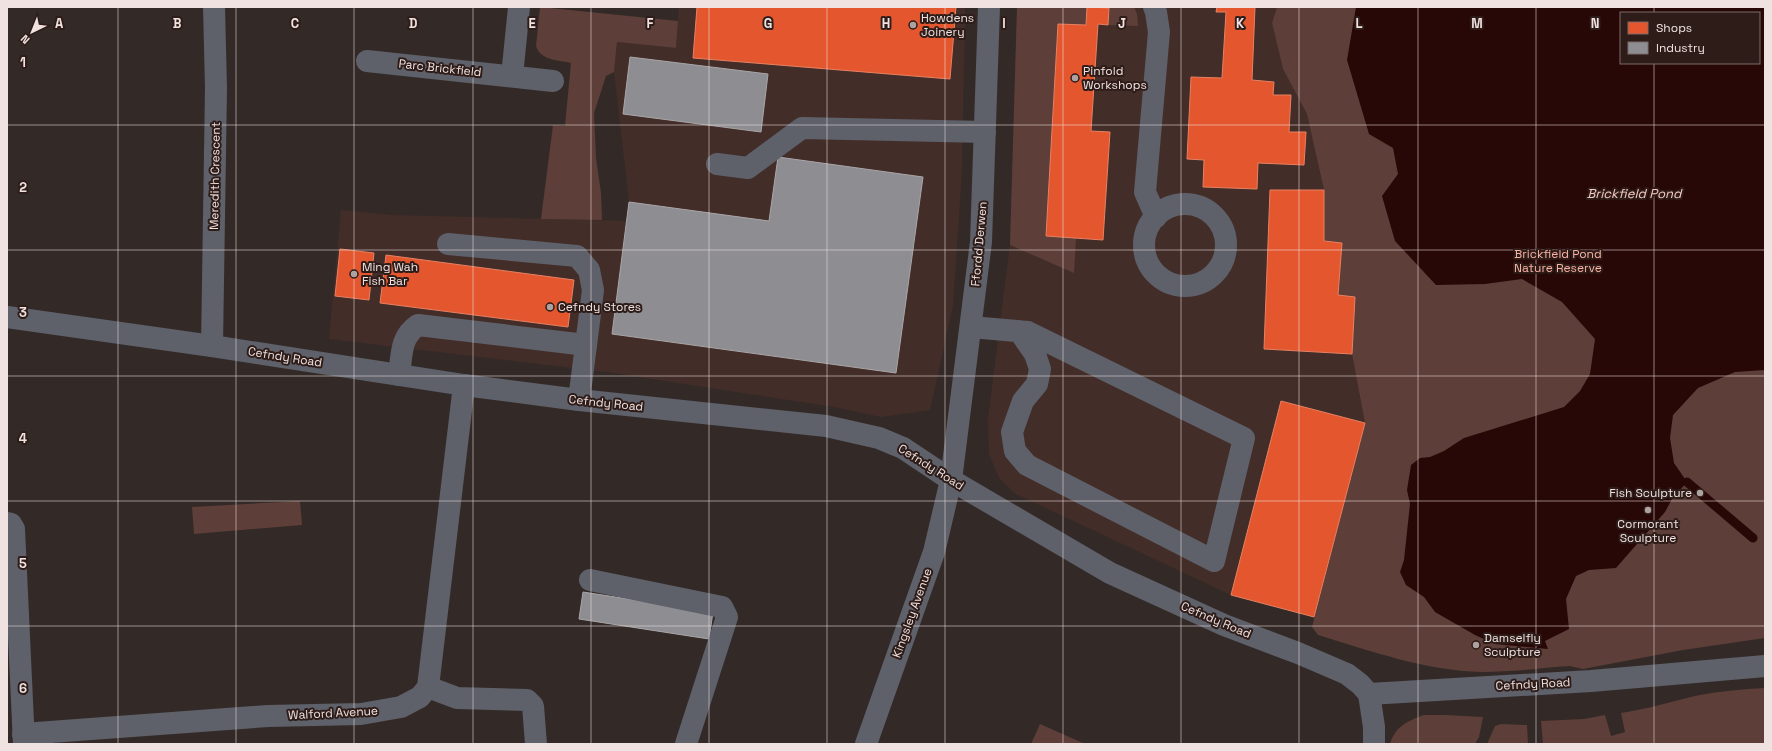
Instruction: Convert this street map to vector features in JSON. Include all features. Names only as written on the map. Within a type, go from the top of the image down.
[{"type":"street","name":"Meredith Crescent","points":[[212,346],[216,88],[214,7]]},
{"type":"street","points":[[512,76],[519,7]]},
{"type":"street","name":"Ffordd Derwen","points":[[951,480],[981,242],[989,7]]},
{"type":"street","points":[[1154,7],[1159,32],[1145,192],[1156,217]]},
{"type":"street","name":"Parc Brickfield","points":[[367,61],[553,81]]},
{"type":"street","points":[[717,164],[748,168],[802,128],[985,132]]},
{"type":"street","points":[[448,244],[576,256],[589,270],[593,290],[579,400]]},
{"type":"street","name":"Cefndy Road","points":[[7,317],[212,346],[464,385],[579,400],[826,426],[879,438],[903,448],[951,480],[1110,573],[1224,625],[1298,653],[1347,674],[1360,684],[1368,694],[1591,681],[1765,666]]},
{"type":"street","points":[[399,375],[404,339],[409,331],[418,325],[586,345]]},
{"type":"street","points":[[971,327],[1019,331],[1028,332],[1244,438],[1214,561],[1026,465],[1015,451],[1012,432],[1023,401],[1037,384],[1040,369],[1035,354],[1019,331]]},
{"type":"street","points":[[464,385],[428,688],[457,698],[527,700],[533,706],[536,744]]},
{"type":"street","name":"Kingsley Avenue","points":[[866,744],[934,552],[951,480]]},
{"type":"street","name":"Walford Avenue","points":[[10,526],[23,739],[268,716],[362,714],[401,707],[420,697],[428,688]]},
{"type":"street","points":[[590,580],[722,607],[727,617],[686,744]]},
{"type":"street","points":[[1368,694],[1374,727],[1374,744]]},
{"type":"shaded area","points":[[679,7],[965,7],[962,171],[953,305],[930,410],[881,417],[834,407],[607,372],[329,339],[341,210],[391,215],[627,221],[629,202],[614,72],[617,42],[676,48]]},
{"type":"shaded area","points":[[1017,7],[1277,7],[1272,23],[1283,69],[1307,114],[1324,190],[1324,241],[1342,243],[1338,295],[1352,354],[1365,423],[1314,617],[1231,595],[1016,494],[999,478],[989,454],[988,419],[1010,245]]},
{"type":"green space","points":[[540,7],[678,21],[676,48],[617,42],[614,72],[606,76],[594,113],[596,158],[601,193],[602,220],[541,219],[553,125],[565,126],[571,63],[551,59],[542,55],[538,51],[536,46]]},
{"type":"green space","points":[[1017,7],[1087,7],[1086,25],[1058,24],[1046,236],[1076,238],[1074,273],[1010,245]]},
{"type":"green space","points":[[1094,7],[1134,7],[1137,14],[1138,26],[1108,25],[1108,8]]},
{"type":"green space","name":"Brickfield Pond","points":[[1277,7],[1765,7],[1765,638],[1683,650],[1583,669],[1570,666],[1515,671],[1482,672],[1461,671],[1419,664],[1318,635],[1312,627],[1365,423],[1352,354],[1338,295],[1342,243],[1324,241],[1324,190],[1307,114],[1283,69],[1272,23]]},
{"type":"green space","points":[[300,501],[302,525],[194,534],[192,507]]},
{"type":"green space","points":[[1765,688],[1765,744],[1543,744],[1541,721],[1584,719],[1605,715],[1611,736],[1625,732],[1621,713],[1716,692]]},
{"type":"green space","points":[[1424,715],[1483,717],[1479,737],[1475,744],[1390,744],[1399,728]]},
{"type":"green space","points":[[1040,724],[1085,744],[1031,744]]},
{"type":"green space","points":[[1501,724],[1527,725],[1528,744],[1487,744],[1495,726]]},
{"type":"water","name":"Brickfield Pond","points":[[1356,7],[1765,7],[1765,370],[1735,372],[1698,388],[1673,415],[1670,438],[1674,463],[1687,482],[1672,499],[1665,512],[1616,568],[1589,570],[1576,576],[1566,599],[1569,629],[1545,641],[1548,649],[1495,644],[1475,635],[1435,612],[1424,597],[1406,585],[1400,572],[1404,560],[1410,504],[1407,490],[1411,465],[1420,458],[1430,457],[1444,451],[1464,438],[1564,407],[1580,391],[1590,374],[1595,339],[1562,302],[1522,279],[1485,284],[1436,285],[1395,241],[1382,196],[1398,174],[1393,148],[1369,134],[1347,60]]},
{"type":"building: Shops","points":[[697,7],[956,7],[950,79],[693,58]]},
{"type":"building: Shops","name":"Pinfold Workshops","points":[[1087,7],[1109,8],[1108,25],[1098,24],[1091,131],[1110,132],[1103,240],[1046,236],[1058,24],[1086,25]]},
{"type":"building: Shops","points":[[1217,7],[1255,7],[1252,80],[1274,82],[1273,95],[1291,95],[1289,132],[1306,132],[1304,165],[1258,163],[1257,189],[1203,187],[1204,160],[1187,159],[1191,77],[1222,78],[1226,12],[1216,12]]},
{"type":"building: Shops","points":[[1270,190],[1324,190],[1324,241],[1342,243],[1338,295],[1355,297],[1352,354],[1264,349]]},
{"type":"building: Shops","name":"Ming Wah Fish Bar","points":[[340,249],[374,253],[369,300],[335,296]]},
{"type":"building: Shops","points":[[386,255],[574,280],[568,327],[380,303]]},
{"type":"building: Shops","points":[[1281,401],[1365,423],[1314,617],[1231,595]]},
{"type":"building: Industry","points":[[630,57],[768,74],[761,132],[623,114]]},
{"type":"building: Industry","points":[[778,157],[923,177],[896,373],[612,334],[629,202],[769,221]]},
{"type":"building: Industry","points":[[583,592],[713,612],[709,639],[579,619]]},
{"type":"waterway","points":[[1687,482],[1753,538]]},
{"type":"place","name":"Howdens Joinery","points":[[913,25]]},
{"type":"place","name":"Pinfold Workshops","points":[[1075,78]]},
{"type":"place","name":"Ming Wah Fish Bar","points":[[354,274]]},
{"type":"place","name":"Cefndy Stores","points":[[550,307]]},
{"type":"place","name":"Fish Sculpture","points":[[1700,493]]},
{"type":"place","name":"Cormorant Sculpture","points":[[1648,510]]},
{"type":"place","name":"Damselfly Sculpture","points":[[1476,645]]},
{"type":"park label","name":"Brickfield Pond Nature Reserve","points":[[1558,261]]}]
